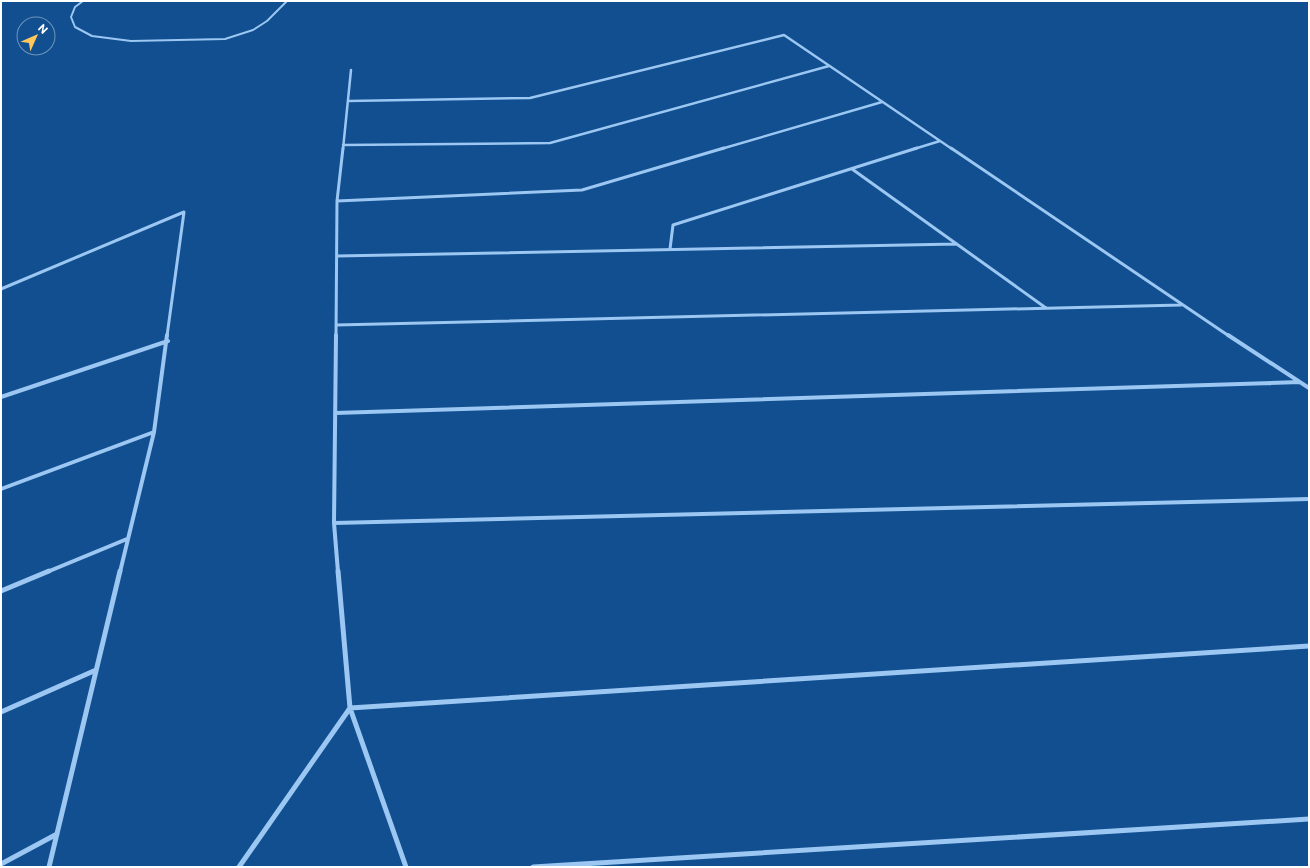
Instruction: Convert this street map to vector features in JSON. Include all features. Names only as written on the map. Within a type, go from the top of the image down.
[{"type":"street","points":[[348,101],[530,98],[784,35],[1181,305],[1309,388]]},
{"type":"street","points":[[343,145],[550,143],[829,66]]},
{"type":"street","points":[[351,70],[337,201],[334,523],[350,708],[406,867]]},
{"type":"street","points":[[337,201],[582,190],[882,102]]},
{"type":"street","points":[[670,250],[673,225],[940,141]]},
{"type":"street","points":[[852,169],[1046,308]]},
{"type":"street","points":[[1,289],[184,212],[168,341],[154,432],[49,867]]},
{"type":"street","points":[[336,256],[957,244]]},
{"type":"street","points":[[336,325],[1181,305]]},
{"type":"street","points":[[1,397],[168,341]]},
{"type":"street","points":[[335,413],[1300,382]]},
{"type":"street","points":[[1,489],[154,432]]},
{"type":"street","points":[[334,523],[1309,499]]},
{"type":"street","points":[[1,592],[127,539]]},
{"type":"street","points":[[350,708],[1309,646]]},
{"type":"street","points":[[1,712],[96,670]]},
{"type":"street","points":[[239,867],[350,708]]},
{"type":"street","points":[[532,867],[1309,818]]},
{"type":"street","points":[[1,864],[57,834]]},
{"type":"lane","points":[[83,1],[75,7],[71,17],[75,27],[92,36],[131,41],[225,39],[253,30],[267,21],[287,1]]}]
